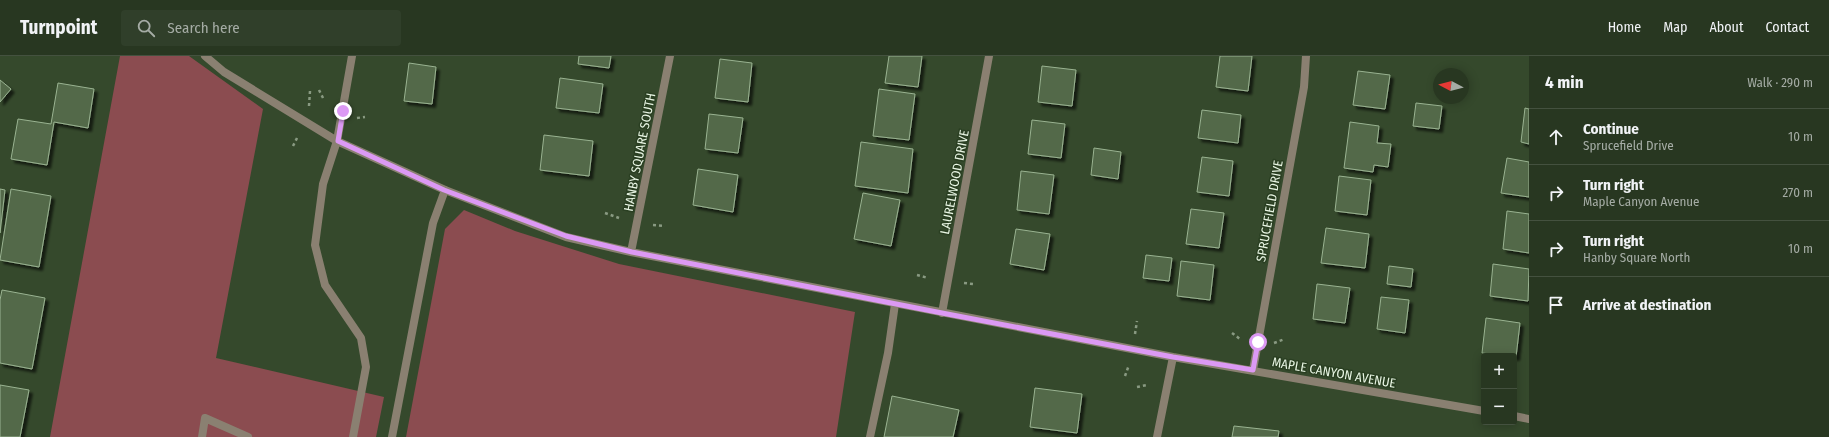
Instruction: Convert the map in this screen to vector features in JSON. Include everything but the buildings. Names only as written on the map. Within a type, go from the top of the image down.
[{"type":"street","name":"MAPLE CANYON AVENUE","points":[[205,56],[224,72],[338,141],[444,190],[566,236],[632,252],[942,313],[1173,357],[1481,410]]},
{"type":"street","points":[[352,56],[338,141],[323,184],[314,245],[325,285],[361,338],[366,367],[353,437]]},
{"type":"street","name":"HANBY SQUARE SOUTH","points":[[632,252],[670,56]]},
{"type":"street","name":"LAURELWOOD DRIVE","points":[[942,313],[989,56]]},
{"type":"street","name":"SPRUCEFIELD DRIVE","points":[[1253,370],[1304,88],[1306,56]]},
{"type":"street","points":[[392,437],[433,223],[444,190]]},
{"type":"street","points":[[870,437],[888,353],[895,304]]},
{"type":"street","points":[[1157,437],[1173,357]]},
{"type":"street","points":[[1517,417],[1529,419]]},
{"type":"street","points":[[202,437],[205,418],[248,437]]},
{"type":"path","points":[[319,90],[324,100]]},
{"type":"path","points":[[308,108],[310,91]]},
{"type":"path","points":[[357,118],[365,117]]},
{"type":"path","points":[[293,146],[300,133]]},
{"type":"path","points":[[605,213],[619,218]]},
{"type":"path","points":[[651,225],[664,226]]},
{"type":"path","points":[[917,275],[928,278]]},
{"type":"path","points":[[961,282],[973,284]]},
{"type":"path","points":[[1135,336],[1137,321]]},
{"type":"path","points":[[1232,333],[1240,339]]},
{"type":"path","points":[[1271,344],[1284,339]]},
{"type":"path","points":[[1125,376],[1130,362]]},
{"type":"path","points":[[1137,386],[1147,384]]},
{"type":"shaded area","points":[[120,56],[189,56],[263,109],[216,358],[384,397],[376,437],[50,437]]},
{"type":"shaded area","points":[[464,210],[515,231],[619,264],[855,312],[836,437],[406,437],[445,229]]},
{"type":"route","points":[[343,111],[338,141],[444,190],[566,236],[632,252],[942,313],[1173,357],[1253,370],[1258,342]]}]
